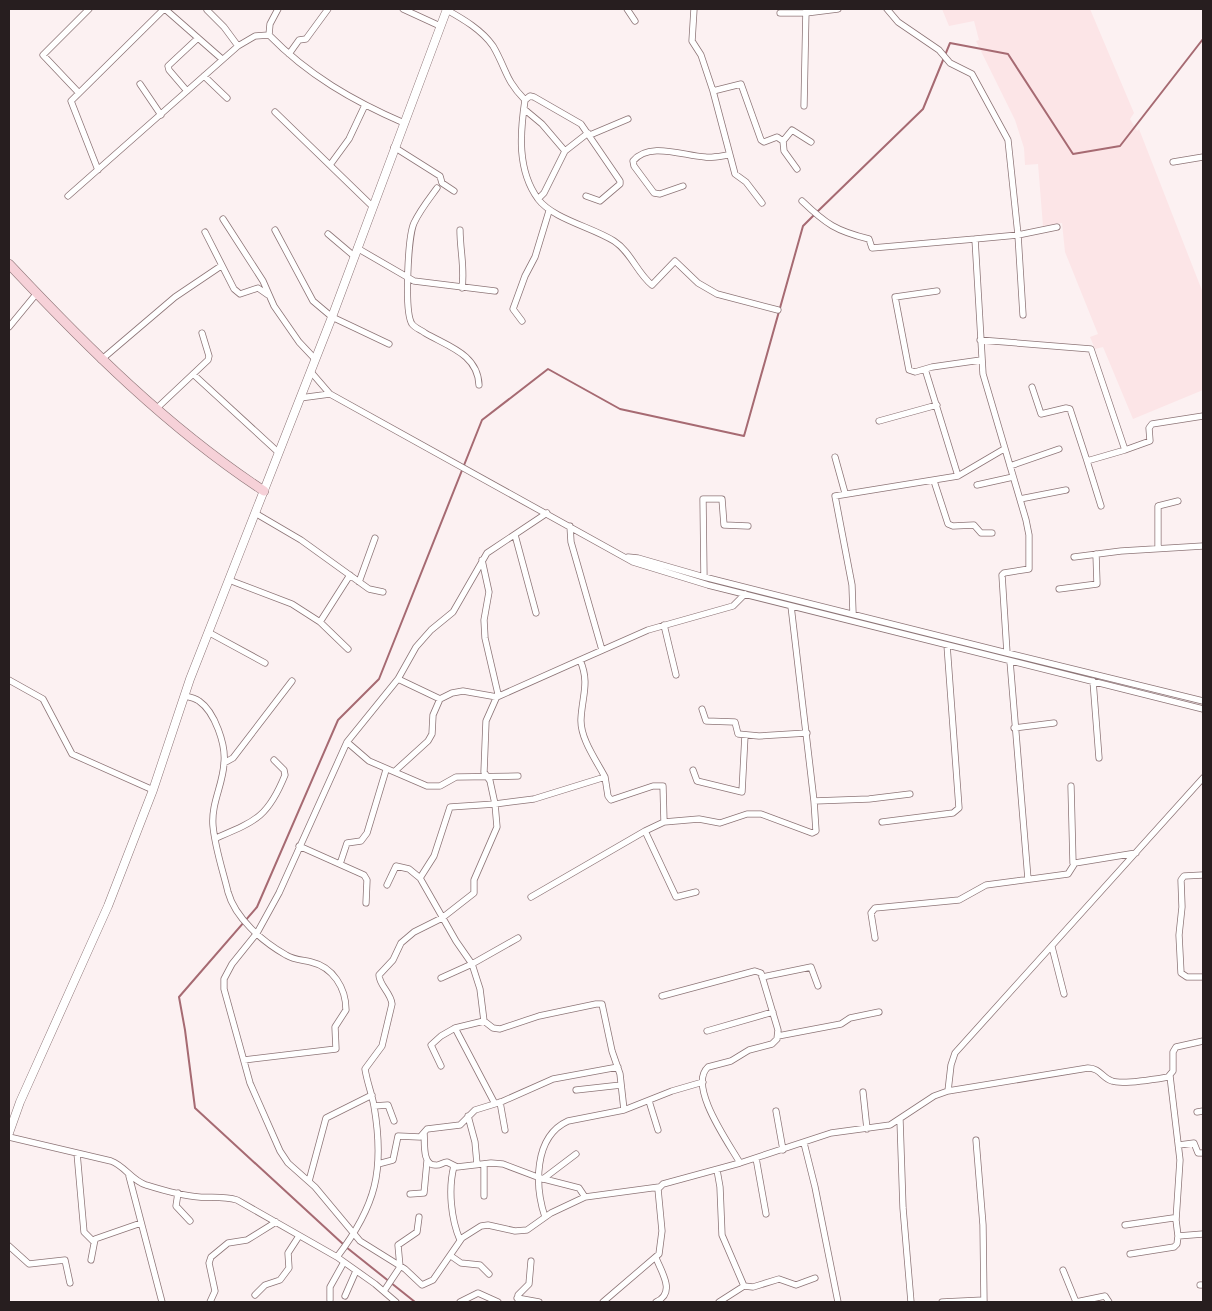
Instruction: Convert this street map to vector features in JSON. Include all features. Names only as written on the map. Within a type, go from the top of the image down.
[{"type":"main road","points":[[9,264],[102,360],[156,409],[232,470],[264,491]]},
{"type":"street","points":[[78,92],[43,56],[89,9]]},
{"type":"street","points":[[98,170],[71,104],[72,98],[164,9],[222,59]]},
{"type":"street","points":[[269,35],[270,24],[278,9]]},
{"type":"street","points":[[289,54],[299,40],[306,39],[328,9]]},
{"type":"street","points":[[403,9],[440,26]]},
{"type":"street","points":[[396,1302],[386,1288],[356,1271],[338,1256],[237,1200],[178,1193],[145,1185],[118,1164],[111,1161],[9,1135],[20,1102],[108,906],[153,790],[208,632],[311,372],[447,9],[469,23],[490,42],[509,82],[525,100]]},
{"type":"street","points":[[627,9],[635,22]]},
{"type":"street","points":[[694,9],[692,41],[701,55],[728,155],[736,176],[746,182],[762,202]]},
{"type":"street","points":[[780,13],[838,9]]},
{"type":"street","points":[[887,9],[898,22],[939,50],[950,62],[968,71],[976,79],[1008,140],[1024,315]]},
{"type":"street","points":[[207,10],[224,27],[238,46]]},
{"type":"street","points":[[804,106],[806,11]]},
{"type":"street","points":[[68,196],[222,59],[238,46],[255,36],[269,35],[289,54],[327,84],[365,105],[404,123]]},
{"type":"street","points":[[187,91],[169,70],[168,66],[198,38]]},
{"type":"street","points":[[204,76],[227,98]]},
{"type":"street","points":[[140,84],[161,115]]},
{"type":"street","points":[[712,91],[741,84],[761,140],[764,142],[777,137],[783,140]]},
{"type":"street","points":[[586,196],[600,201],[620,183],[589,134],[575,121],[530,96],[525,100],[520,128],[521,146],[526,176],[531,190],[549,211],[560,214],[618,244],[652,285],[674,261],[698,283],[717,294],[778,310]]},
{"type":"street","points":[[330,165],[349,140],[365,105]]},
{"type":"street","points":[[524,109],[542,124],[565,151]]},
{"type":"street","points":[[275,112],[372,206]]},
{"type":"street","points":[[538,199],[544,194],[565,151],[589,134],[628,119]]},
{"type":"street","points":[[796,169],[784,152],[783,140],[792,130],[811,142]]},
{"type":"street","points":[[394,148],[441,177],[442,183],[454,192]]},
{"type":"street","points":[[684,186],[660,194],[654,193],[634,166],[633,161],[639,156],[663,151],[705,157],[728,155]]},
{"type":"street","points":[[1173,162],[1203,157]]},
{"type":"street","points":[[438,188],[414,223],[406,277],[409,312],[413,325],[469,358],[476,370],[479,385]]},
{"type":"street","points":[[802,201],[827,224],[844,232],[869,238],[872,248],[1018,235],[1058,227]]},
{"type":"street","points":[[522,321],[513,309],[525,276],[535,257],[549,211]]},
{"type":"street","points":[[223,219],[263,281],[268,295],[299,342],[315,359]]},
{"type":"street","points":[[275,230],[311,298],[332,317],[389,344]]},
{"type":"street","points":[[460,230],[461,258],[464,272],[462,288]]},
{"type":"street","points":[[205,232],[221,266],[238,293],[243,294],[258,288],[268,295]]},
{"type":"street","points":[[328,234],[354,256]]},
{"type":"street","points":[[975,239],[981,360],[987,391],[1029,534],[1030,566],[1028,570],[1004,573],[1002,575],[1007,654]]},
{"type":"street","points":[[357,248],[406,277],[419,282],[462,288],[483,288],[495,291]]},
{"type":"street","points":[[102,360],[143,322],[186,289],[221,266]]},
{"type":"street","points":[[937,291],[895,297],[908,368],[911,372],[981,360]]},
{"type":"street","points":[[9,328],[37,293]]},
{"type":"street","points":[[156,409],[209,356],[202,333]]},
{"type":"street","points":[[980,340],[1091,349],[1125,450]]},
{"type":"street","points":[[925,369],[958,476]]},
{"type":"street","points":[[311,372],[330,394],[648,568],[947,646],[1203,709]]},
{"type":"street","points":[[193,374],[279,453]]},
{"type":"street","points":[[1032,387],[1042,414],[1066,408],[1070,409],[1100,506]]},
{"type":"street","points":[[300,398],[330,394]]},
{"type":"street","points":[[879,421],[936,405]]},
{"type":"street","points":[[1087,461],[1150,441],[1149,428],[1152,424],[1203,416]]},
{"type":"street","points":[[853,613],[852,585],[834,499],[836,495],[958,476],[1004,449]]},
{"type":"street","points":[[1010,466],[1059,449]]},
{"type":"street","points":[[835,457],[845,494]]},
{"type":"street","points":[[977,485],[1013,477]]},
{"type":"street","points":[[934,481],[948,524],[953,526],[974,525],[981,533],[992,533]]},
{"type":"street","points":[[1020,499],[1066,490]]},
{"type":"street","points":[[704,577],[703,499],[722,499],[724,525],[748,526]]},
{"type":"street","points":[[1158,548],[1158,506],[1178,501]]},
{"type":"street","points":[[256,513],[301,540],[369,589],[383,592]]},
{"type":"street","points":[[547,513],[491,550],[482,560],[453,612],[431,630],[416,647],[398,678],[347,742],[278,893],[224,979],[224,989],[250,1083],[280,1151],[288,1163],[309,1181],[351,1236],[424,1285],[433,1280],[460,1240],[485,1225],[521,1231],[530,1229],[545,1217],[584,1197],[659,1187],[663,1184],[783,1150],[831,1133],[885,1126],[900,1120],[934,1096],[948,1090],[1088,1068],[1099,1070],[1108,1079],[1117,1082],[1170,1076]]},
{"type":"street","points":[[570,526],[571,542],[602,650]]},
{"type":"street","points":[[515,535],[536,612]]},
{"type":"street","points":[[359,582],[375,538]]},
{"type":"street","points":[[1074,557],[1158,548],[1203,546]]},
{"type":"street","points":[[1059,589],[1097,584],[1096,554]]},
{"type":"street","points":[[628,558],[638,558],[704,577],[853,613],[1007,654],[1203,701]]},
{"type":"street","points":[[338,1256],[372,1199],[378,1164],[374,1106],[365,1069],[382,1046],[392,1004],[392,1000],[379,980],[379,975],[393,960],[401,943],[414,932],[442,918],[474,893],[474,880],[497,827],[490,781],[485,776],[486,721],[497,697],[485,638],[484,620],[488,592],[482,560]]},
{"type":"street","points":[[320,622],[350,576]]},
{"type":"street","points":[[229,580],[292,604],[320,622],[348,649]]},
{"type":"street","points":[[395,771],[428,741],[433,715],[440,699],[452,693],[463,691],[497,697],[602,650],[664,625],[730,607],[739,601],[744,594]]},
{"type":"street","points":[[531,897],[645,830],[664,822],[692,819],[720,823],[747,814],[761,814],[812,833],[816,830],[807,733],[791,606]]},
{"type":"street","points":[[664,625],[676,675]]},
{"type":"street","points":[[208,632],[265,663]]},
{"type":"street","points":[[882,822],[953,813],[959,808],[947,646]]},
{"type":"street","points":[[580,660],[585,688],[581,720],[582,728],[605,777],[608,796],[611,800],[653,786],[663,786],[664,822]]},
{"type":"street","points":[[1010,661],[1014,728],[1028,879]]},
{"type":"street","points":[[398,678],[440,699]]},
{"type":"street","points":[[9,680],[43,699],[72,754],[153,790]]},
{"type":"street","points":[[224,763],[233,758],[292,681]]},
{"type":"street","points":[[1093,681],[1098,758]]},
{"type":"street","points":[[185,696],[198,700],[210,716],[223,747],[224,763],[213,806],[216,838],[228,893],[236,912],[255,931],[285,955],[312,962],[328,970],[342,989],[346,1008],[335,1027],[336,1049],[244,1060]]},
{"type":"street","points":[[702,709],[706,721],[735,722],[738,734],[807,733]]},
{"type":"street","points":[[1014,728],[1054,723]]},
{"type":"street","points":[[693,770],[696,781],[742,792],[745,735]]},
{"type":"street","points":[[347,742],[358,754],[386,770],[395,771],[431,786],[440,786],[456,777],[518,776]]},
{"type":"street","points":[[216,838],[244,826],[269,809],[285,775],[284,770],[274,760]]},
{"type":"street","points":[[340,864],[347,843],[361,841],[367,833],[386,770]]},
{"type":"street","points":[[420,878],[434,856],[450,807],[534,799],[605,777]]},
{"type":"street","points":[[948,1090],[951,1065],[955,1053],[1203,778]]},
{"type":"street","points":[[875,938],[871,913],[875,908],[959,900],[982,886],[1072,872],[1071,786]]},
{"type":"street","points":[[814,801],[869,799],[910,794]]},
{"type":"street","points":[[645,830],[676,897],[696,892]]},
{"type":"street","points":[[299,846],[366,877],[366,902]]},
{"type":"street","points":[[1073,864],[1136,853]]},
{"type":"street","points":[[386,885],[396,866],[409,868],[420,878],[442,918],[472,964],[480,989],[484,1021],[493,1028],[500,1029],[539,1016],[602,1004],[618,1067],[624,1110]]},
{"type":"street","points":[[1203,875],[1184,876],[1181,880],[1182,911],[1179,935],[1181,973],[1187,977],[1203,977]]},
{"type":"street","points":[[441,978],[472,964],[518,938]]},
{"type":"street","points":[[1052,947],[1064,994]]},
{"type":"street","points":[[762,977],[811,967],[818,986]]},
{"type":"street","points":[[662,996],[755,971],[760,972],[773,1012],[778,1036]]},
{"type":"street","points":[[707,1031],[773,1012]]},
{"type":"street","points":[[740,1163],[711,1114],[703,1082],[704,1072],[708,1067],[731,1061],[746,1052],[772,1044],[778,1036],[841,1024],[850,1018],[879,1012]]},
{"type":"street","points":[[441,1066],[431,1045],[440,1036],[455,1028],[484,1021]]},
{"type":"street","points":[[455,1028],[497,1102],[505,1130]]},
{"type":"street","points":[[1130,1254],[1174,1247],[1177,1244],[1179,1145],[1170,1076],[1173,1071],[1173,1052],[1176,1047],[1203,1041]]},
{"type":"street","points":[[378,1164],[393,1160],[398,1136],[420,1137],[428,1129],[460,1125],[475,1110],[553,1079],[618,1067]]},
{"type":"street","points":[[545,1217],[540,1198],[540,1157],[543,1148],[560,1125],[568,1121],[624,1110],[672,1091],[703,1082]]},
{"type":"street","points":[[576,1090],[621,1085]]},
{"type":"street","points":[[863,1092],[867,1129]]},
{"type":"street","points":[[309,1181],[326,1118],[372,1095]]},
{"type":"street","points":[[649,1101],[658,1130]]},
{"type":"street","points":[[374,1106],[388,1105],[394,1120]]},
{"type":"street","points":[[776,1111],[783,1150]]},
{"type":"street","points":[[468,1116],[475,1142],[477,1164]]},
{"type":"street","points":[[900,1120],[903,1208],[911,1302]]},
{"type":"street","points":[[410,1194],[425,1192],[427,1161],[424,1132]]},
{"type":"street","points":[[942,1302],[984,1301],[983,1226],[976,1140]]},
{"type":"street","points":[[804,1143],[816,1187],[838,1302]]},
{"type":"street","points":[[1179,1145],[1194,1144],[1198,1153],[1203,1153]]},
{"type":"street","points":[[77,1153],[84,1228],[86,1235],[93,1241]]},
{"type":"street","points":[[541,1178],[576,1154]]},
{"type":"street","points":[[756,1158],[766,1214]]},
{"type":"street","points":[[427,1161],[437,1166],[447,1162],[454,1166],[503,1164],[541,1178],[579,1188],[584,1197]]},
{"type":"street","points":[[484,1164],[484,1196]]},
{"type":"street","points":[[454,1166],[452,1177],[453,1217],[460,1240]]},
{"type":"street","points":[[716,1170],[720,1187],[722,1235],[744,1286]]},
{"type":"street","points":[[129,1174],[162,1302]]},
{"type":"street","points":[[603,1302],[656,1258],[660,1252],[662,1240],[659,1187]]},
{"type":"street","points":[[178,1193],[176,1206],[190,1221]]},
{"type":"street","points":[[386,1288],[399,1270],[398,1245],[417,1233],[419,1217]]},
{"type":"street","points":[[1125,1225],[1172,1218],[1176,1220]]},
{"type":"street","points":[[210,1302],[215,1291],[209,1265],[211,1257],[227,1244],[247,1240],[276,1222]]},
{"type":"street","points":[[93,1241],[141,1223]]},
{"type":"street","points":[[1178,1236],[1203,1234]]},
{"type":"street","points":[[255,1295],[265,1285],[280,1280],[290,1268],[288,1253],[299,1236]]},
{"type":"street","points":[[92,1260],[93,1241]]},
{"type":"street","points":[[9,1246],[30,1264],[65,1260],[70,1283]]},
{"type":"street","points":[[451,1256],[460,1263],[480,1265],[488,1274]]},
{"type":"street","points":[[656,1258],[668,1290],[666,1296],[656,1302]]},
{"type":"street","points":[[531,1261],[529,1284],[518,1300],[539,1302]]},
{"type":"street","points":[[330,1300],[330,1287],[344,1262]]},
{"type":"street","points":[[1063,1270],[1076,1302],[1105,1296],[1110,1302]]},
{"type":"street","points":[[345,1296],[356,1271]]},
{"type":"street","points":[[719,1302],[744,1286],[753,1287],[779,1280],[796,1285],[816,1278]]},
{"type":"street","points":[[460,1302],[478,1293],[498,1302]]},
{"type":"shaded area","points":[[942,9],[1090,9],[1134,113],[1130,119],[1137,131],[1139,129],[1203,293],[1203,390],[1133,419],[1103,347],[1095,349],[1090,337],[1098,334],[1065,252],[1062,223],[1043,226],[1038,164],[1025,165],[1024,148],[1015,120],[976,41],[979,40],[974,21],[949,26]]},
{"type":"waterway","points":[[817,212],[923,109],[950,43],[1008,54],[1073,154],[1120,146],[1203,39]]},
{"type":"waterway","points":[[343,1244],[195,1108],[179,997],[257,907],[338,720],[379,679],[482,420],[548,369],[620,409],[744,436],[803,226],[814,215]]},
{"type":"waterway","points":[[346,1247],[415,1302]]}]
